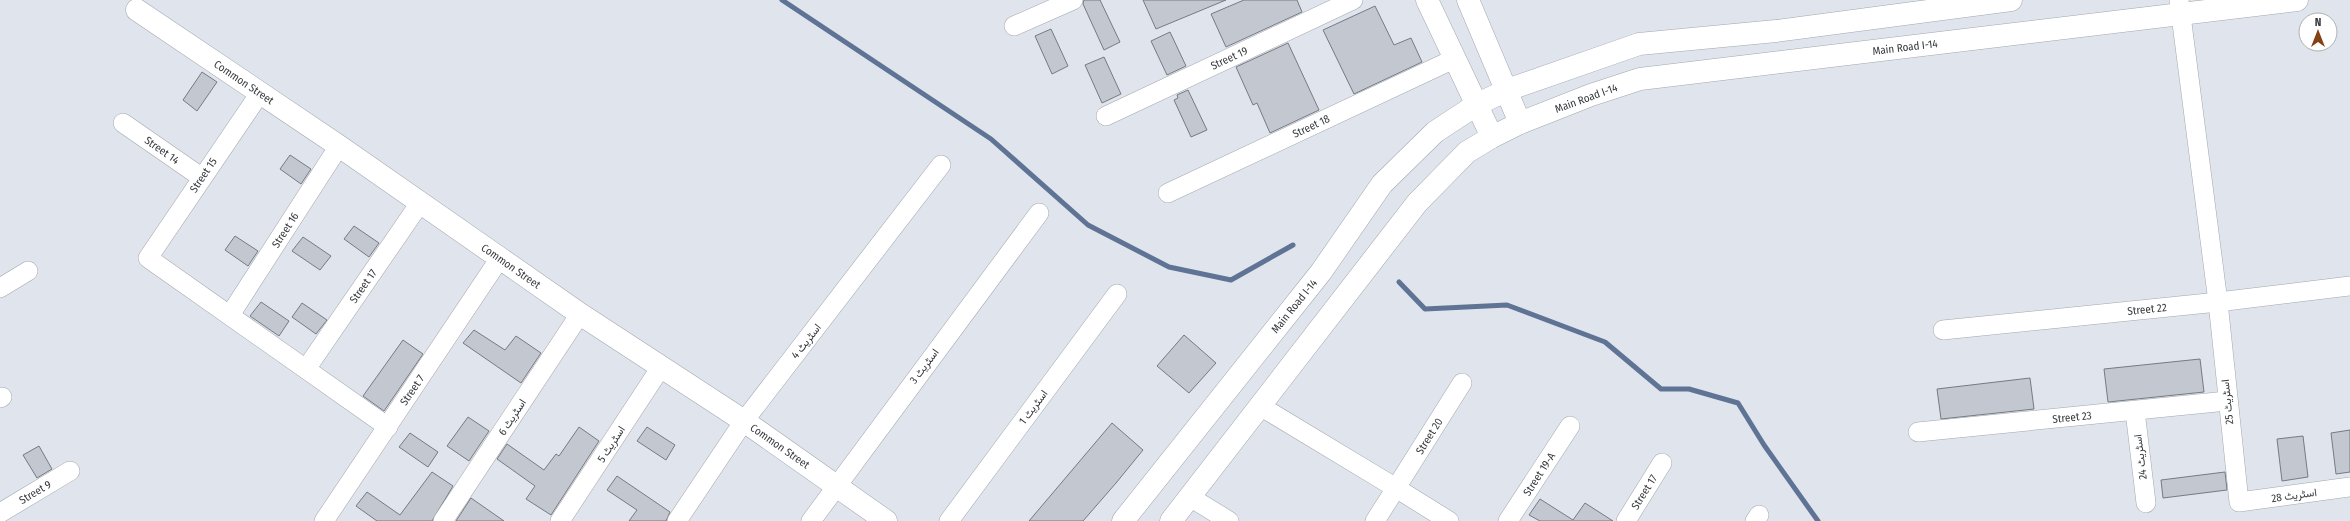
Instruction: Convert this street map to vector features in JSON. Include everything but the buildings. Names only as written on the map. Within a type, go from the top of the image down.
[{"type":"main road","points":[[1427,0],[1492,137]]},
{"type":"main road","points":[[1468,0],[1520,123]]},
{"type":"main road","name":"Main Road I-14","points":[[1123,521],[1321,272],[1382,184],[1435,132],[1476,105],[1507,90],[1639,44],[1776,31],[2011,0]]},
{"type":"main road","name":"Main Road I-14","points":[[1171,521],[1417,203],[1467,152],[1520,123],[1591,95],[1640,79],[2180,7],[2297,0]]},
{"type":"main road","name":"Common Street","points":[[137,10],[339,146],[580,314],[744,421],[886,521]]},
{"type":"street","points":[[1014,26],[1073,0]]},
{"type":"street","name":"Street 19","points":[[1106,116],[1353,0]]},
{"type":"street","name":"اسٹریٹ 25","points":[[2180,7],[2218,302],[2227,401],[2239,502]]},
{"type":"street","name":"Street 18","points":[[1168,193],[1454,59]]},
{"type":"street","name":"Street 15","points":[[230,315],[148,258],[201,177],[260,93]]},
{"type":"street","name":"Street 14","points":[[123,122],[201,177]]},
{"type":"street","name":"Street 16","points":[[230,315],[339,146]]},
{"type":"street","name":"اسٹریٹ 4","points":[[677,521],[744,421],[941,165]]},
{"type":"street","name":"Street 17","points":[[306,369],[420,203]]},
{"type":"street","name":"اسٹریٹ 3","points":[[811,521],[836,485],[1039,213]]},
{"type":"street","name":"Street 7","points":[[324,521],[500,258]]},
{"type":"street","points":[[0,288],[28,271]]},
{"type":"street","name":"Street 22","points":[[1943,330],[2218,302],[2350,286]]},
{"type":"street","name":"اسٹریٹ 1","points":[[949,521],[1117,294]]},
{"type":"street","name":"اسٹریٹ 6","points":[[443,521],[580,314]]},
{"type":"street","points":[[230,315],[388,427]]},
{"type":"street","name":"اسٹریٹ 5","points":[[560,521],[661,367]]},
{"type":"street","name":"Street 20","points":[[1396,488],[1462,383]]},
{"type":"street","name":"Street 23","points":[[1918,432],[2227,401]]},
{"type":"street","points":[[1260,406],[1449,521]]},
{"type":"street","name":"اسٹریٹ 24","points":[[2135,410],[2146,503]]},
{"type":"street","name":"Street 19-A","points":[[1508,521],[1570,426]]},
{"type":"street","name":"Street 17","points":[[1626,521],[1662,463]]},
{"type":"street","name":"Street 9","points":[[0,513],[70,471]]},
{"type":"street","name":"اسٹریٹ 28","points":[[2239,502],[2350,487]]},
{"type":"street","points":[[1375,521],[1396,488]]},
{"type":"street","points":[[1190,497],[1229,521]]},
{"type":"waterway","points":[[782,0],[991,139],[1088,225],[1169,267],[1231,280],[1293,245]]},
{"type":"waterway","points":[[1399,282],[1425,309],[1507,305],[1605,342],[1661,389],[1689,389],[1738,403],[1764,445],[1818,521]]}]
